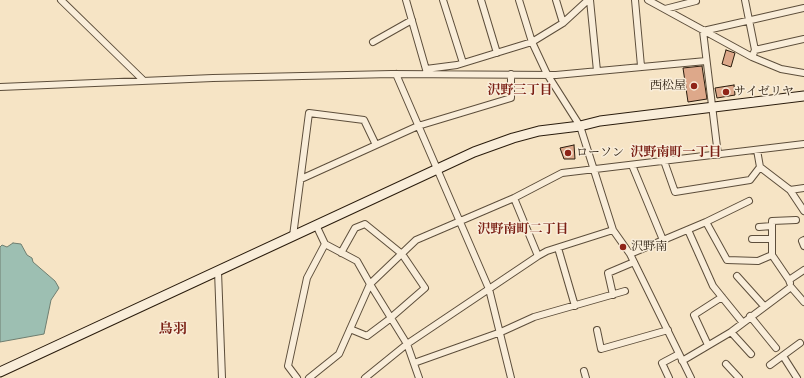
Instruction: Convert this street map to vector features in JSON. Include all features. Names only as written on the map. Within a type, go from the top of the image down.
[{"type":"street","points":[[61,0],[142,79]]},
{"type":"street","points":[[406,0],[427,72]]},
{"type":"street","points":[[443,0],[463,63]]},
{"type":"street","points":[[481,0],[498,53]]},
{"type":"street","points":[[519,0],[532,42],[547,74],[580,126],[613,230],[630,254],[691,378]]},
{"type":"street","points":[[556,0],[563,23]]},
{"type":"street","points":[[427,72],[463,63],[532,42],[563,23],[589,0]]},
{"type":"street","points":[[589,0],[597,70]]},
{"type":"street","points":[[635,0],[641,66]]},
{"type":"street","points":[[648,0],[703,31],[752,56],[781,69],[804,73]]},
{"type":"street","points":[[665,9],[697,0]]},
{"type":"street","points":[[745,0],[755,50],[752,56]]},
{"type":"street","points":[[703,31],[804,8]]},
{"type":"street","points":[[373,42],[412,20]]},
{"type":"street","points":[[703,31],[711,108],[718,155]]},
{"type":"street","points":[[755,50],[804,39]]},
{"type":"street","points":[[0,87],[142,79],[396,74],[427,72],[556,75],[706,61]]},
{"type":"street","points":[[396,74],[436,170],[489,289],[501,332],[511,378]]},
{"type":"street","points":[[301,179],[418,126],[511,98],[511,74]]},
{"type":"street","points":[[0,372],[474,152],[513,138],[540,131],[600,122],[804,96]]},
{"type":"street","points":[[293,236],[309,114],[364,120],[376,145]]},
{"type":"street","points":[[308,378],[339,354],[370,284],[416,240],[514,198],[562,173],[804,144]]},
{"type":"street","points":[[757,150],[760,167],[790,190],[804,211]]},
{"type":"street","points":[[664,161],[675,192],[750,180],[760,167]]},
{"type":"street","points":[[632,165],[663,240]]},
{"type":"street","points":[[790,190],[804,188]]},
{"type":"street","points":[[514,198],[538,256]]},
{"type":"street","points":[[630,254],[706,222],[749,201]]},
{"type":"street","points":[[796,220],[772,220],[772,254],[804,302]]},
{"type":"street","points":[[706,222],[726,260],[758,262],[772,254]]},
{"type":"street","points":[[341,253],[355,228],[365,224],[402,254],[425,288],[390,317],[388,321],[366,336],[350,329]]},
{"type":"street","points":[[316,225],[325,244],[357,261],[407,344],[419,378]]},
{"type":"street","points":[[759,227],[772,226]]},
{"type":"street","points":[[365,378],[407,344],[538,256],[613,230]]},
{"type":"street","points":[[688,230],[713,286],[743,323]]},
{"type":"street","points":[[752,239],[771,239]]},
{"type":"street","points":[[804,240],[802,241],[804,246]]},
{"type":"street","points":[[297,378],[288,366],[306,278],[325,244]]},
{"type":"street","points":[[558,248],[575,306]]},
{"type":"street","points":[[613,295],[608,274],[634,262]]},
{"type":"street","points":[[682,361],[731,332],[764,306],[804,270]]},
{"type":"street","points":[[218,271],[222,378]]},
{"type":"street","points":[[737,276],[764,306]]},
{"type":"street","points":[[414,363],[501,332],[534,317],[625,291]]},
{"type":"street","points":[[708,345],[694,315],[722,297]]},
{"type":"street","points":[[750,316],[776,348]]},
{"type":"street","points":[[597,330],[601,349],[668,330]]},
{"type":"street","points":[[731,332],[751,354]]},
{"type":"street","points":[[770,365],[800,343]]},
{"type":"street","points":[[668,378],[662,363],[679,354]]},
{"type":"street","points":[[783,356],[797,378]]},
{"type":"street","points":[[726,364],[739,378]]},
{"type":"street","points":[[584,371],[586,378]]},
{"type":"shaded area","points":[[13,243],[21,244],[27,255],[32,258],[33,262],[55,281],[59,288],[51,300],[44,334],[0,342],[0,247],[2,245],[7,247]]},
{"type":"building","points":[[726,50],[735,53],[731,67],[722,64]]},
{"type":"building","points":[[702,66],[707,99],[688,102],[683,68]]},
{"type":"building","points":[[734,85],[735,95],[717,98],[715,88]]},
{"type":"building","points":[[574,145],[575,159],[564,159],[560,148]]},
{"type":"place","name":"西松屋","points":[[694,86]]},
{"type":"place","name":"サイゼリヤ","points":[[726,92]]},
{"type":"place","name":"ローソン","points":[[568,153]]},
{"type":"place","name":"沢野南","points":[[623,247]]},
{"type":"district","name":"沢野三丁目","points":[[520,91]]},
{"type":"district","name":"沢野南町一丁目","points":[[676,153]]},
{"type":"district","name":"沢野南町二丁目","points":[[523,230]]},
{"type":"district","name":"鳥羽","points":[[173,329]]}]
